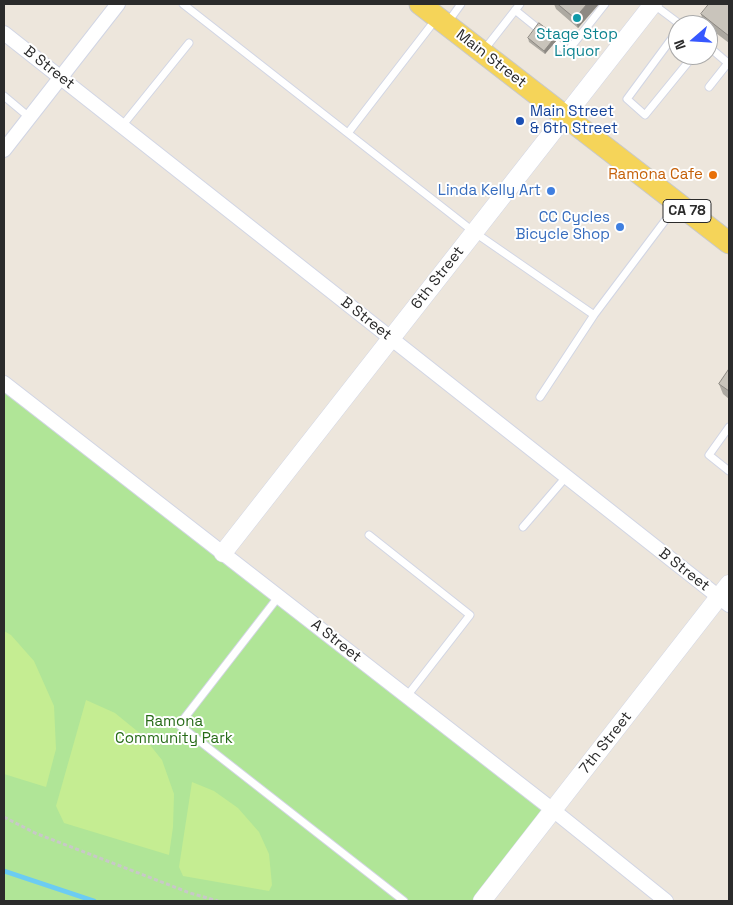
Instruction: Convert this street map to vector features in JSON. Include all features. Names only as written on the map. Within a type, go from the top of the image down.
[{"type":"main road","name":"Main Street","points":[[420,4],[729,243]]},
{"type":"street","points":[[4,150],[118,4]]},
{"type":"street","name":"6th Street","points":[[223,553],[653,4]]},
{"type":"street","name":"B Street","points":[[4,33],[566,477],[726,595]]},
{"type":"street","name":"A Street","points":[[4,382],[553,810],[666,901]]},
{"type":"street","name":"7th Street","points":[[482,901],[726,595]]},
{"type":"lane","points":[[183,4],[474,232],[594,315]]},
{"type":"lane","points":[[348,134],[442,21],[461,4]]},
{"type":"lane","points":[[482,52],[517,7],[567,52],[605,4]]},
{"type":"lane","points":[[653,4],[668,15]]},
{"type":"lane","points":[[122,126],[189,43]]},
{"type":"lane","points":[[668,43],[627,98],[645,115],[686,65]]},
{"type":"lane","points":[[709,87],[729,63],[718,54]]},
{"type":"lane","points":[[4,96],[29,117]]},
{"type":"lane","points":[[540,397],[594,315],[678,204]]},
{"type":"lane","points":[[729,427],[709,455],[729,471]]},
{"type":"lane","points":[[523,527],[566,477]]},
{"type":"lane","points":[[369,535],[470,615],[407,696]]},
{"type":"lane","points":[[278,596],[179,725],[404,901]]},
{"type":"path","points":[[4,817],[44,836],[190,894],[218,901]]},
{"type":"green space","name":"Ramona Community Park","points":[[4,383],[553,810],[482,901],[4,901]]},
{"type":"green space","points":[[4,631],[11,635],[34,661],[54,706],[56,749],[46,787],[4,774]]},
{"type":"green space","points":[[86,700],[115,713],[142,735],[162,760],[174,794],[173,827],[169,855],[64,823],[56,806]]},
{"type":"green space","points":[[192,782],[214,791],[238,808],[259,832],[269,854],[272,885],[269,891],[183,876],[179,867]]},
{"type":"building","points":[[558,4],[587,4],[575,18]]},
{"type":"building","points":[[709,4],[729,4],[729,36],[718,27],[718,15],[701,14]]},
{"type":"building","points":[[539,23],[556,36],[544,51],[528,38]]},
{"type":"building","points":[[729,369],[729,391],[719,384]]},
{"type":"waterway","points":[[4,871],[94,901]]},
{"type":"place","name":"Stage Stop Liquor","points":[[577,18]]},
{"type":"place","name":"Main Street & 6th Street","points":[[520,121]]},
{"type":"place","name":"Ramona Cafe","points":[[713,175]]},
{"type":"place","name":"Linda Kelly Art","points":[[551,191]]},
{"type":"place","name":"CC Cycles Bicycle Shop","points":[[620,227]]}]
